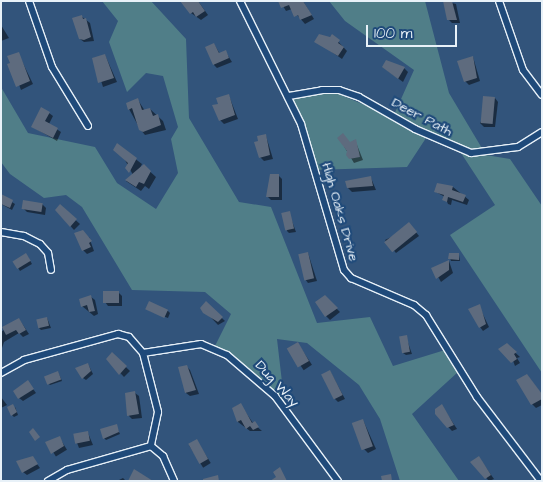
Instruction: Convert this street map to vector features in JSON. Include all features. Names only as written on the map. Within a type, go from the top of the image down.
[{"type":"street","points":[[29,1],[52,67],[88,126]]},
{"type":"street","name":"High Oaks Drive","points":[[240,1],[289,96],[306,135],[344,270],[351,278],[414,305],[426,314],[476,397],[541,481]]},
{"type":"street","points":[[499,1],[523,70],[542,95]]},
{"type":"street","name":"Deer Path","points":[[289,96],[322,90],[339,90],[359,97],[415,129],[471,154],[518,147],[542,132]]},
{"type":"street","points":[[1,238],[4,232],[24,236],[40,244],[48,254],[51,270]]},
{"type":"street","points":[[1,373],[24,360],[118,334],[129,337],[143,353],[158,412],[151,446]]},
{"type":"street","name":"Dug Way","points":[[143,353],[201,344],[227,355],[275,396],[338,481]]},
{"type":"street","points":[[48,481],[67,470],[151,446]]},
{"type":"street","points":[[151,446],[164,456],[174,481]]},
{"type":"green space","points":[[102,1],[151,1],[186,39],[189,118],[239,202],[271,207],[317,323],[370,317],[393,366],[445,350],[458,372],[412,414],[459,481],[400,481],[380,419],[359,385],[307,343],[277,339],[285,408],[214,348],[231,314],[205,292],[132,290],[82,207],[66,195],[44,198],[10,174],[1,162],[1,87],[28,133],[95,147],[117,183],[156,209],[178,173],[171,139],[178,127],[163,76],[146,73],[127,92],[109,42],[118,21]]},
{"type":"green space","points":[[329,1],[425,1],[449,93],[486,155],[510,159],[542,206],[542,373],[450,235],[495,205],[461,153],[426,138],[407,167],[314,170],[287,97],[334,92],[393,117],[414,70],[345,21]]},
{"type":"building","points":[[180,1],[198,1],[205,11],[196,17],[193,12],[190,14]]},
{"type":"building","points":[[278,1],[303,1],[312,15],[300,20],[298,15],[294,17],[289,5],[281,8]]},
{"type":"building","points":[[443,1],[452,1],[457,20],[447,20]]},
{"type":"building","points":[[82,15],[83,19],[86,18],[91,37],[84,40],[79,39],[72,18]]},
{"type":"building","points":[[319,34],[330,37],[332,34],[340,40],[338,43],[344,47],[338,56],[314,42]]},
{"type":"building","points":[[214,43],[219,53],[226,50],[229,58],[213,65],[205,47]]},
{"type":"building","points":[[19,52],[30,81],[16,87],[7,64],[10,63],[7,56]]},
{"type":"building","points":[[105,54],[114,78],[98,83],[92,58]]},
{"type":"building","points":[[473,56],[477,78],[464,82],[457,61]]},
{"type":"building","points":[[386,60],[405,67],[398,79],[382,67]]},
{"type":"building","points":[[229,94],[235,115],[219,121],[212,105],[218,104],[216,98]]},
{"type":"building","points":[[483,96],[495,97],[493,124],[481,123]]},
{"type":"building","points":[[138,98],[142,110],[150,108],[153,116],[158,114],[161,125],[143,132],[139,130],[132,108],[128,110],[126,103]]},
{"type":"building","points":[[41,107],[50,112],[45,121],[58,128],[53,138],[31,127]]},
{"type":"building","points":[[343,133],[350,142],[356,139],[360,157],[349,159],[346,155],[347,151],[337,138]]},
{"type":"building","points":[[266,134],[270,155],[259,158],[254,142],[258,141],[257,136]]},
{"type":"building","points":[[117,143],[137,158],[129,173],[125,168],[128,163],[113,150]]},
{"type":"building","points":[[144,164],[151,171],[144,184],[139,182],[136,187],[125,180]]},
{"type":"building","points":[[270,174],[279,174],[279,197],[266,197]]},
{"type":"building","points":[[371,176],[373,186],[347,188],[345,181]]},
{"type":"building","points":[[437,183],[453,186],[452,190],[466,195],[463,202],[448,197],[447,202],[442,200],[444,195],[434,192]]},
{"type":"building","points":[[1,194],[13,200],[10,208],[1,204]]},
{"type":"building","points":[[23,200],[43,203],[41,212],[22,209]]},
{"type":"building","points":[[60,204],[77,219],[70,227],[55,210]]},
{"type":"building","points":[[290,211],[294,229],[285,231],[281,213]]},
{"type":"building","points":[[409,222],[417,232],[392,252],[384,242]]},
{"type":"building","points":[[83,230],[92,241],[89,243],[91,247],[82,251],[74,233]]},
{"type":"building","points":[[308,252],[314,278],[304,281],[298,254]]},
{"type":"building","points":[[26,253],[31,261],[17,269],[12,261]]},
{"type":"building","points":[[449,253],[459,253],[459,260],[448,259]]},
{"type":"building","points":[[449,260],[449,270],[436,279],[431,268]]},
{"type":"building","points":[[103,291],[119,291],[119,303],[103,303]]},
{"type":"building","points":[[91,295],[95,311],[89,312],[87,305],[81,307],[79,299]]},
{"type":"building","points":[[325,295],[338,308],[325,317],[315,302]]},
{"type":"building","points":[[149,301],[168,310],[164,318],[145,309]]},
{"type":"building","points":[[206,301],[223,317],[218,322],[203,313],[200,308]]},
{"type":"building","points":[[480,304],[486,324],[479,328],[468,309]]},
{"type":"building","points":[[47,317],[49,326],[38,328],[36,319]]},
{"type":"building","points":[[19,318],[26,330],[19,334],[16,330],[6,335],[2,327]]},
{"type":"building","points":[[407,335],[410,352],[402,353],[399,336]]},
{"type":"building","points":[[298,342],[309,361],[298,368],[287,348]]},
{"type":"building","points":[[507,343],[517,352],[514,354],[517,359],[511,363],[498,349]]},
{"type":"building","points":[[112,352],[127,366],[119,375],[106,359]]},
{"type":"building","points":[[88,363],[91,371],[82,379],[75,368]]},
{"type":"building","points":[[187,365],[196,390],[185,393],[178,367]]},
{"type":"building","points":[[330,370],[343,395],[334,399],[321,375]]},
{"type":"building","points":[[58,371],[61,379],[47,385],[44,376]]},
{"type":"building","points":[[527,374],[542,394],[542,399],[531,405],[516,380]]},
{"type":"building","points":[[28,380],[34,389],[18,399],[13,391]]},
{"type":"building","points":[[135,391],[139,414],[127,416],[125,393]]},
{"type":"building","points":[[241,403],[252,423],[255,421],[259,427],[253,430],[250,426],[246,429],[241,420],[237,422],[232,408]]},
{"type":"building","points":[[13,404],[17,412],[11,416],[7,407]]},
{"type":"building","points":[[442,404],[454,425],[447,428],[435,414],[435,409]]},
{"type":"building","points":[[363,419],[373,446],[362,450],[352,423]]},
{"type":"building","points":[[117,424],[119,432],[103,439],[100,429]]},
{"type":"building","points":[[33,428],[40,437],[35,441],[29,432]]},
{"type":"building","points":[[88,431],[90,441],[75,444],[73,434]]},
{"type":"building","points":[[60,436],[64,446],[51,454],[45,442]]},
{"type":"building","points":[[197,439],[208,459],[199,464],[188,444]]},
{"type":"building","points":[[33,456],[38,464],[22,473],[16,461]]},
{"type":"building","points":[[479,456],[491,475],[485,479],[470,462]]},
{"type":"building","points":[[280,467],[287,481],[270,481],[276,477],[273,472]]},
{"type":"building","points":[[134,469],[153,481],[128,481]]},
{"type":"building","points":[[391,474],[392,481],[382,481],[381,476]]},
{"type":"building","points":[[218,475],[219,481],[203,481],[203,479]]}]
